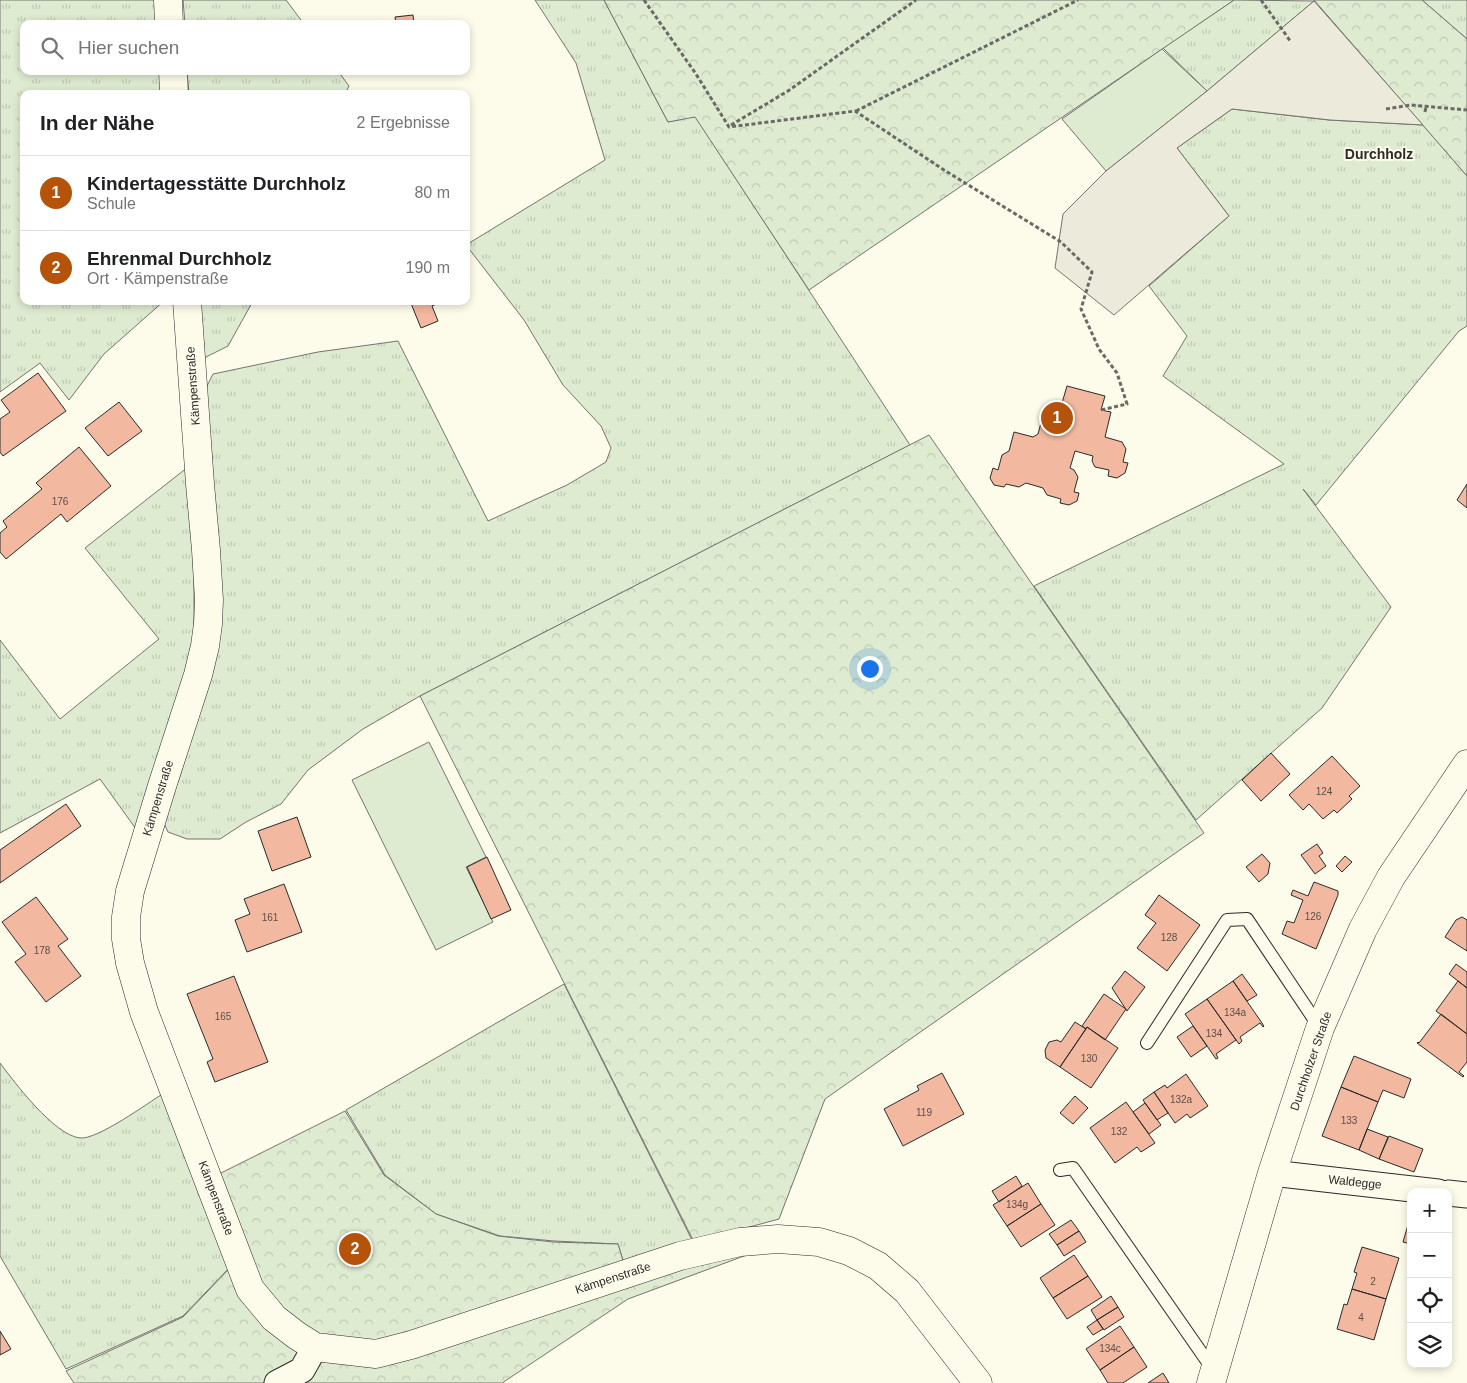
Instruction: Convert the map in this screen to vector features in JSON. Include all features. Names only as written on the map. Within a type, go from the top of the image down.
[{"type":"street","points":[[168,0],[169,20]]},
{"type":"street","points":[[172,75],[174,90]]},
{"type":"street","name":"Kämpenstraße","points":[[187,305],[206,550],[209,600],[208,624],[198,675],[130,891],[126,917],[126,939],[130,963],[144,1012],[250,1289],[274,1318],[315,1347],[376,1354],[411,1345],[680,1256],[740,1242],[778,1239],[819,1242],[849,1251],[878,1266],[907,1291],[978,1383]]},
{"type":"street","name":"Durchholzer Straße","points":[[1213,1378],[1272,1173],[1320,1028],[1363,929],[1391,877],[1467,764]]},
{"type":"street","name":"Waldegge","points":[[1272,1173],[1407,1188]]},
{"type":"street","points":[[1452,1193],[1467,1195]]},
{"type":"street","points":[[277,1383],[302,1370],[315,1347]]},
{"type":"lane","points":[[1147,1043],[1227,920],[1247,919],[1320,1028]]},
{"type":"lane","points":[[1060,1170],[1074,1168],[1213,1378]]},
{"type":"path","points":[[644,0],[696,74],[729,127]]},
{"type":"path","points":[[729,127],[788,91],[916,0]]},
{"type":"path","points":[[729,127],[855,111],[1078,0]]},
{"type":"path","points":[[1261,0],[1291,42]]},
{"type":"path","points":[[1386,110],[1411,105],[1467,110]]},
{"type":"path","points":[[1425,112],[1426,107]]},
{"type":"path","points":[[855,111],[944,170],[1061,242],[1092,272],[1081,309],[1099,349],[1117,373],[1127,404],[1101,410]]},
{"type":"green space","points":[[0,0],[156,0],[157,20],[20,20],[20,75],[161,75],[162,90],[20,90],[20,305],[159,305],[104,354],[69,400],[40,363],[0,392]]},
{"type":"green space","points":[[183,0],[286,0],[301,20],[185,20]]},
{"type":"green space","points":[[535,0],[604,0],[668,122],[695,116],[910,445],[420,696],[363,729],[308,770],[281,804],[246,822],[220,839],[187,839],[168,832],[163,821],[180,776],[197,717],[206,388],[213,374],[318,352],[398,341],[488,521],[567,485],[606,462],[611,448],[601,426],[563,385],[524,320],[470,250],[470,243],[605,160],[576,63]]},
{"type":"green space","points":[[604,0],[1234,0],[809,290],[695,117],[668,122]]},
{"type":"green space","points":[[1234,0],[1314,1],[1207,91],[1163,48]]},
{"type":"green space","points":[[1314,0],[1422,0],[1467,39],[1467,176]]},
{"type":"green space","points":[[1422,0],[1467,0],[1467,39]]},
{"type":"green space","points":[[1162,49],[1207,91],[1106,171],[1062,119]]},
{"type":"green space","points":[[187,75],[341,75],[349,86],[347,90],[189,90]]},
{"type":"green space","points":[[1232,109],[1329,120],[1423,125],[1467,176],[1467,326],[1459,331],[1316,505],[1303,489],[1391,607],[1322,708],[1196,820],[1034,586],[1284,464],[1163,376],[1187,336],[1149,286],[1229,216],[1177,148]]},
{"type":"green space","points":[[197,305],[251,305],[228,346],[200,360]]},
{"type":"green space","points":[[929,435],[1204,833],[825,1099],[779,1219],[694,1242],[420,696]]},
{"type":"green space","points":[[188,467],[194,579],[194,644],[136,829],[100,779],[0,833],[0,640],[60,719],[159,639],[85,548]]},
{"type":"green space","points":[[429,742],[486,857],[466,867],[493,922],[436,950],[352,780]]},
{"type":"green space","points":[[564,984],[693,1242],[625,1267],[618,1244],[500,1236],[436,1214],[385,1175],[346,1110]]},
{"type":"green space","points":[[0,1063],[25,1095],[47,1118],[70,1135],[80,1138],[88,1137],[110,1127],[164,1093],[232,1265],[183,1316],[66,1369],[0,1256]]},
{"type":"green space","points":[[345,1111],[384,1175],[436,1214],[498,1236],[553,1242],[618,1244],[630,1284],[665,1272],[752,1253],[628,1299],[502,1383],[74,1383],[66,1371],[183,1317],[247,1250],[217,1175]]},
{"type":"shaded area","points":[[1314,1],[1423,125],[1330,120],[1232,109],[1177,148],[1229,216],[1114,315],[1055,268],[1063,214],[1106,171],[1207,91]]},
{"type":"building","points":[[413,15],[414,20],[395,20],[395,17]]},
{"type":"building","points":[[412,305],[434,305],[432,306],[438,321],[421,328]]},
{"type":"building","points":[[38,373],[66,411],[3,456],[0,452],[0,419],[10,412],[1,400]]},
{"type":"building","points":[[1067,386],[1105,396],[1101,410],[1111,412],[1105,437],[1122,442],[1126,449],[1123,462],[1128,463],[1125,473],[1117,478],[1108,476],[1109,470],[1095,467],[1092,461],[1093,456],[1075,451],[1070,468],[1074,470],[1078,477],[1074,492],[1079,493],[1077,501],[1069,505],[1060,503],[1061,499],[1047,495],[1043,488],[1026,483],[1019,487],[1006,484],[1004,487],[994,485],[990,478],[993,468],[998,470],[1002,455],[1009,451],[1014,432],[1033,437],[1038,434],[1042,419],[1053,422],[1055,412],[1059,413]]},
{"type":"building","points":[[119,402],[142,431],[108,456],[85,428]]},
{"type":"building","points":[[79,447],[111,486],[67,522],[61,514],[6,559],[0,552],[0,533],[7,527],[3,521],[42,489],[36,483]]},
{"type":"building","points":[[1467,484],[1467,508],[1457,500]]},
{"type":"building","points":[[1271,753],[1290,774],[1261,801],[1242,780]]},
{"type":"building","points":[[1332,756],[1360,786],[1349,796],[1352,799],[1337,813],[1334,810],[1323,819],[1309,804],[1303,810],[1289,795]]},
{"type":"building","points":[[66,804],[81,826],[0,883],[0,850]]},
{"type":"building","points":[[297,817],[311,857],[272,871],[258,831]]},
{"type":"building","points":[[1317,844],[1323,853],[1319,856],[1326,866],[1315,874],[1301,855]]},
{"type":"building","points":[[1262,854],[1270,863],[1268,874],[1259,882],[1246,867]]},
{"type":"building","points":[[1345,856],[1352,862],[1342,872],[1336,866]]},
{"type":"building","points":[[487,857],[511,910],[491,919],[467,867]]},
{"type":"building","points":[[1314,882],[1338,891],[1316,949],[1282,934],[1287,921],[1294,923],[1303,900],[1291,895],[1293,890],[1308,896]]},
{"type":"building","points":[[284,884],[302,932],[247,952],[235,920],[250,914],[244,899]]},
{"type":"building","points":[[1159,895],[1200,925],[1167,971],[1137,948],[1156,923],[1145,915]]},
{"type":"building","points":[[36,897],[68,939],[58,946],[81,976],[46,1002],[15,962],[26,954],[2,922]]},
{"type":"building","points":[[1462,917],[1467,920],[1467,951],[1445,937],[1456,920]]},
{"type":"building","points":[[1456,964],[1467,972],[1467,988],[1449,974]]},
{"type":"building","points":[[1125,971],[1145,987],[1127,1011],[1112,988]]},
{"type":"building","points":[[1242,974],[1257,995],[1247,1001],[1233,981]]},
{"type":"building","points":[[234,976],[268,1062],[215,1082],[207,1062],[213,1059],[187,994]]},
{"type":"building","points":[[1233,981],[1264,1026],[1260,1023],[1240,1037],[1242,1041],[1239,1044],[1207,999]]},
{"type":"building","points":[[1458,981],[1467,988],[1467,1034],[1436,1011]]},
{"type":"building","points":[[1104,994],[1126,1009],[1105,1040],[1087,1027],[1086,1029],[1082,1026]]},
{"type":"building","points":[[1207,999],[1236,1040],[1216,1054],[1218,1058],[1216,1059],[1185,1014]]},
{"type":"building","points":[[1441,1014],[1467,1034],[1467,1062],[1459,1072],[1463,1077],[1417,1043],[1419,1043]]},
{"type":"building","points":[[1075,1022],[1086,1029],[1060,1067],[1046,1058],[1045,1050],[1049,1042],[1057,1040],[1061,1042]]},
{"type":"building","points":[[1193,1026],[1207,1046],[1191,1057],[1177,1037]]},
{"type":"building","points":[[1087,1027],[1118,1048],[1091,1088],[1060,1067]]},
{"type":"building","points":[[1354,1056],[1411,1079],[1404,1098],[1383,1090],[1378,1102],[1341,1087]]},
{"type":"building","points":[[942,1073],[964,1114],[903,1146],[884,1109],[919,1090],[917,1086]]},
{"type":"building","points":[[1186,1074],[1208,1106],[1190,1118],[1187,1114],[1175,1123],[1154,1092],[1165,1085],[1167,1088]]},
{"type":"building","points":[[1341,1087],[1378,1102],[1359,1150],[1322,1136]]},
{"type":"building","points":[[1154,1092],[1168,1113],[1157,1120],[1143,1100]]},
{"type":"building","points":[[1075,1096],[1088,1108],[1073,1124],[1060,1113]]},
{"type":"building","points":[[1126,1102],[1155,1143],[1141,1152],[1137,1147],[1115,1163],[1090,1128]]},
{"type":"building","points":[[1145,1103],[1161,1125],[1149,1134],[1133,1112]]},
{"type":"building","points":[[1367,1129],[1388,1137],[1379,1159],[1359,1150]]},
{"type":"building","points":[[1389,1136],[1423,1149],[1414,1172],[1379,1159]]},
{"type":"building","points":[[1016,1176],[1022,1186],[999,1202],[992,1191]]},
{"type":"building","points":[[1028,1183],[1041,1204],[1007,1226],[993,1205]]},
{"type":"building","points":[[1041,1204],[1055,1225],[1021,1247],[1007,1226]]},
{"type":"building","points":[[1071,1220],[1079,1231],[1057,1245],[1049,1234]]},
{"type":"building","points":[[1407,1228],[1407,1243],[1403,1242]]},
{"type":"building","points":[[1079,1231],[1086,1242],[1064,1256],[1057,1245]]},
{"type":"building","points":[[1362,1247],[1399,1258],[1386,1299],[1352,1289],[1357,1273],[1354,1272]]},
{"type":"building","points":[[1074,1255],[1088,1276],[1053,1298],[1040,1278]]},
{"type":"building","points":[[1088,1276],[1102,1297],[1067,1319],[1053,1298]]},
{"type":"building","points":[[1352,1289],[1386,1299],[1374,1340],[1337,1329],[1344,1304],[1347,1305]]},
{"type":"building","points":[[1111,1296],[1118,1307],[1097,1320],[1091,1310]]},
{"type":"building","points":[[1118,1307],[1124,1317],[1104,1330],[1097,1320]]},
{"type":"building","points":[[1097,1320],[1103,1329],[1093,1335],[1087,1327]]},
{"type":"building","points":[[1120,1326],[1134,1347],[1100,1370],[1086,1349]]},
{"type":"building","points":[[0,1331],[11,1349],[0,1355]]},
{"type":"building","points":[[1134,1347],[1147,1367],[1123,1383],[1108,1383],[1100,1370]]},
{"type":"building","points":[[1163,1373],[1169,1383],[1148,1383]]},
{"type":"place","name":"Kindertagesstätte Durchholz","points":[[1057,418]]},
{"type":"place","name":"Ehrenmal Durchholz","points":[[355,1249]]},
{"type":"district","name":"Durchholz","points":[[1379,154]]}]
